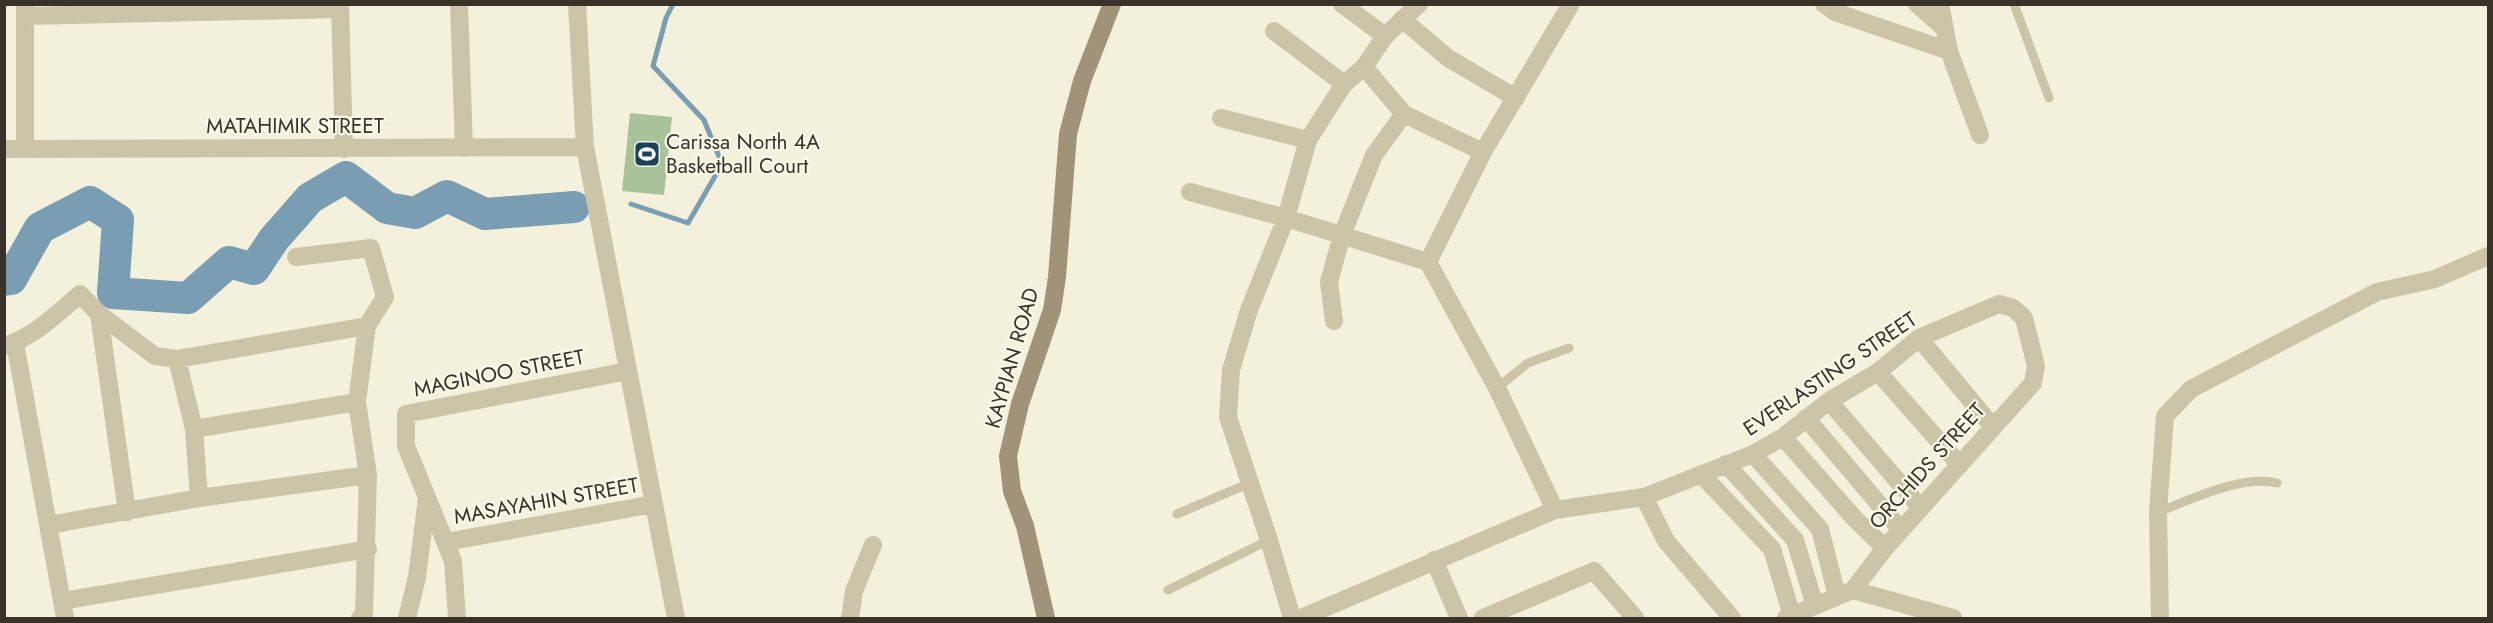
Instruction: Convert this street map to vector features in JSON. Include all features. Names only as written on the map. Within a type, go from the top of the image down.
[{"type":"street","points":[[459,4],[464,148]]},
{"type":"street","points":[[577,4],[585,147],[676,618]]},
{"type":"street","name":"KAYPIAN ROAD","points":[[1046,618],[1025,526],[1011,491],[1008,456],[1020,404],[1052,310],[1068,134],[1082,81],[1112,4]]},
{"type":"street","points":[[1342,4],[1385,36]]},
{"type":"street","points":[[1292,618],[1228,417],[1231,370],[1249,310],[1286,218],[1308,140],[1344,84],[1364,67],[1385,36],[1419,4]]},
{"type":"street","points":[[1428,262],[1483,153],[1572,4]]},
{"type":"street","points":[[1824,4],[1835,12],[1949,51]]},
{"type":"street","points":[[1917,4],[1944,28]]},
{"type":"street","points":[[1940,4],[1949,51],[1980,135]]},
{"type":"street","points":[[25,149],[25,10],[340,7],[344,149]]},
{"type":"street","points":[[1402,19],[1448,58],[1516,98]]},
{"type":"street","points":[[1274,31],[1344,84]]},
{"type":"street","points":[[1364,67],[1404,114],[1483,153]]},
{"type":"street","points":[[1334,321],[1329,282],[1342,235],[1374,155],[1404,114]]},
{"type":"street","points":[[1221,118],[1308,140]]},
{"type":"street","name":"MATAHIMIK STREET","points":[[4,149],[585,147]]},
{"type":"street","points":[[1190,192],[1286,218],[1428,262],[1497,388],[1555,510]]},
{"type":"street","points":[[296,257],[371,248],[385,297],[367,326],[357,402],[368,475],[368,549],[364,614],[360,618]]},
{"type":"street","points":[[2160,618],[2158,512],[2164,416],[2190,389],[2377,292],[2435,279],[2488,256]]},
{"type":"street","points":[[367,326],[177,359],[155,356],[99,314],[80,294],[48,322],[10,344],[49,525],[63,610],[368,549]]},
{"type":"street","name":"EVERLASTING STREET","points":[[1301,618],[1555,510],[1644,497],[1753,454],[1783,437],[1829,401],[1878,372],[1919,338],[1999,304],[2013,308]]},
{"type":"street","name":"ORCHIDS STREET","points":[[1789,617],[1844,593],[2033,383],[2036,366],[2024,318],[2013,308]]},
{"type":"street","points":[[99,314],[127,512]]},
{"type":"street","points":[[1919,338],[1993,427]]},
{"type":"street","points":[[177,359],[194,429],[199,498]]},
{"type":"street","name":"MAGINOO STREET","points":[[457,618],[453,561],[406,446],[406,414],[628,371]]},
{"type":"street","points":[[1878,372],[1960,465]]},
{"type":"street","points":[[1829,401],[1921,508]]},
{"type":"street","points":[[194,429],[357,402]]},
{"type":"street","points":[[1806,418],[1901,530]]},
{"type":"street","points":[[1783,437],[1885,548]]},
{"type":"street","points":[[1753,454],[1820,529],[1844,593],[1953,618]]},
{"type":"street","points":[[1726,464],[1795,540],[1815,606]]},
{"type":"street","points":[[1701,474],[1772,549],[1789,617]]},
{"type":"street","points":[[49,525],[199,498],[368,475]]},
{"type":"street","points":[[407,618],[417,577],[428,497]]},
{"type":"street","points":[[1644,497],[1666,541],[1732,618]]},
{"type":"street","name":"MASAYAHIN STREET","points":[[446,542],[654,504]]},
{"type":"street","points":[[850,618],[854,591],[873,545]]},
{"type":"street","points":[[1434,560],[1459,618]]},
{"type":"street","points":[[1483,618],[1594,572],[1629,616]]},
{"type":"lane","points":[[2014,4],[2049,98]]},
{"type":"lane","points":[[1497,388],[1528,363],[1569,348]]},
{"type":"lane","points":[[2158,512],[2237,485],[2263,479],[2277,483]]},
{"type":"lane","points":[[1177,514],[1250,483]]},
{"type":"lane","points":[[1168,591],[1269,540]]},
{"type":"green space","name":"Carissa North 4A Basketball Court","points":[[630,113],[672,117],[664,195],[622,191]]},
{"type":"waterway","points":[[631,204],[688,223],[722,164],[704,120],[653,66],[666,18],[673,4]]},
{"type":"waterway","points":[[4,280],[11,279],[40,228],[90,202],[118,220],[113,293],[188,298],[229,262],[254,269],[274,239],[310,198],[346,177],[387,208],[415,213],[447,196],[485,214],[574,207]]},
{"type":"place","name":"Carissa North 4A Basketball Court","points":[[647,154]]}]
